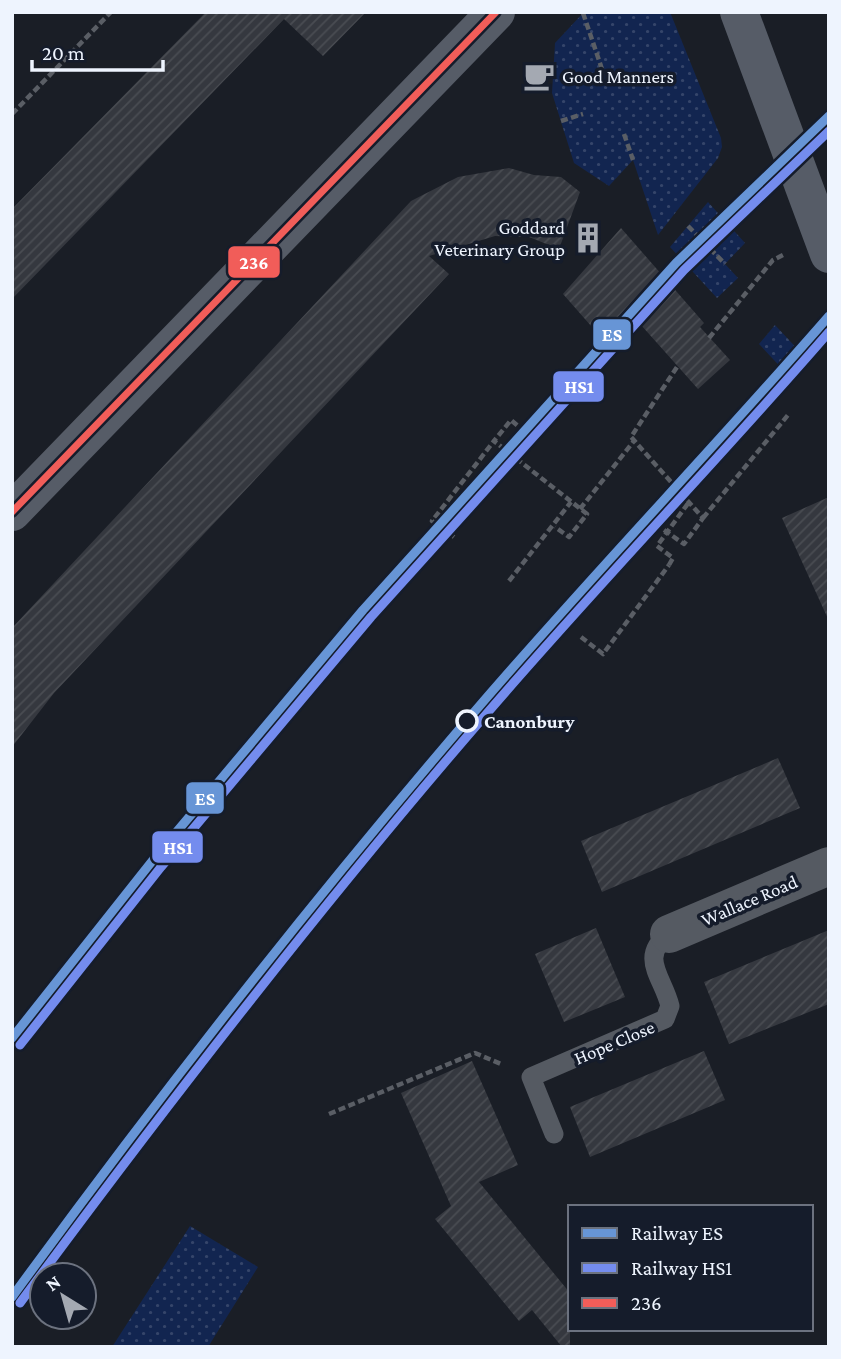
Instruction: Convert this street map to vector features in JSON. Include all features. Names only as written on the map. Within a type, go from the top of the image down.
[{"type":"street","points":[[12,512],[496,12]]},
{"type":"street","points":[[739,12],[829,254]]},
{"type":"street","name":"Wallace Road","points":[[669,934],[829,866]]},
{"type":"lane","name":"Hope Close","points":[[531,1077],[665,1019],[670,1006],[652,957],[654,947],[669,934]]},
{"type":"lane","points":[[531,1077],[554,1134]]},
{"type":"path","points":[[12,114],[111,12]]},
{"type":"path","points":[[583,13],[603,72]]},
{"type":"path","points":[[561,121],[583,114]]},
{"type":"path","points":[[624,134],[633,160]]},
{"type":"path","points":[[688,226],[725,264]]},
{"type":"path","points":[[709,338],[773,260]]},
{"type":"path","points":[[677,367],[643,423],[631,437],[703,518]]},
{"type":"path","points":[[664,530],[684,544],[788,415]]},
{"type":"path","points":[[454,537],[432,520],[494,441],[511,420],[533,439]]},
{"type":"path","points":[[494,441],[587,514],[569,537],[555,527]]},
{"type":"path","points":[[580,509],[634,441]]},
{"type":"path","points":[[509,581],[571,502]]},
{"type":"path","points":[[582,637],[603,654],[673,558],[657,546],[689,502]]},
{"type":"path","points":[[329,1114],[475,1053],[531,1077]]},
{"type":"shaded area","points":[[584,12],[670,12],[721,138],[722,147],[718,158],[658,235],[633,160],[609,186],[574,163],[552,93],[555,43]]},
{"type":"shaded area","points":[[708,202],[745,243],[725,264],[738,278],[717,298],[670,247]]},
{"type":"shaded area","points":[[775,325],[804,356],[787,374],[759,344]]},
{"type":"shaded area","points":[[190,1226],[258,1267],[208,1347],[112,1347]]},
{"type":"building","points":[[206,12],[366,12],[323,56],[284,19],[12,299],[12,209]]},
{"type":"building","points":[[509,168],[534,175],[561,177],[580,192],[559,249],[529,237],[495,236],[429,256],[449,274],[54,693],[12,747],[12,628],[411,201],[458,177]]},
{"type":"building","points":[[621,228],[704,323],[700,327],[730,360],[698,389],[633,316],[606,343],[563,294]]},
{"type":"building","points":[[829,497],[829,621],[782,518]]},
{"type":"building","points":[[778,758],[800,808],[602,892],[581,841]]},
{"type":"building","points":[[596,928],[625,997],[564,1022],[535,954]]},
{"type":"building","points":[[829,930],[829,1004],[729,1044],[704,982]]},
{"type":"building","points":[[704,1051],[725,1100],[590,1157],[570,1107]]},
{"type":"building","points":[[472,1061],[518,1165],[479,1182],[568,1291],[570,1347],[562,1347],[532,1310],[519,1321],[435,1219],[451,1206],[401,1093]]},
{"type":"rail line","name":"ES","points":[[12,1038],[153,860],[363,610],[676,263],[829,116]]},
{"type":"rail line","name":"HS1","points":[[20,1045],[161,867],[371,617],[684,270],[829,131]]},
{"type":"rail line","name":"ES","points":[[12,1297],[183,1070],[360,848],[525,654],[829,316]]},
{"type":"rail line","name":"HS1","points":[[20,1303],[191,1077],[367,855],[531,663],[829,332]]},
{"type":"transit line","name":"236","points":[[12,512],[496,12]]},
{"type":"place","name":"Good Manners","points":[[539,76]]},
{"type":"place","name":"Goddard Veterinary Group","points":[[588,238]]},
{"type":"place","name":"Canonbury","points":[[467,721]]}]
